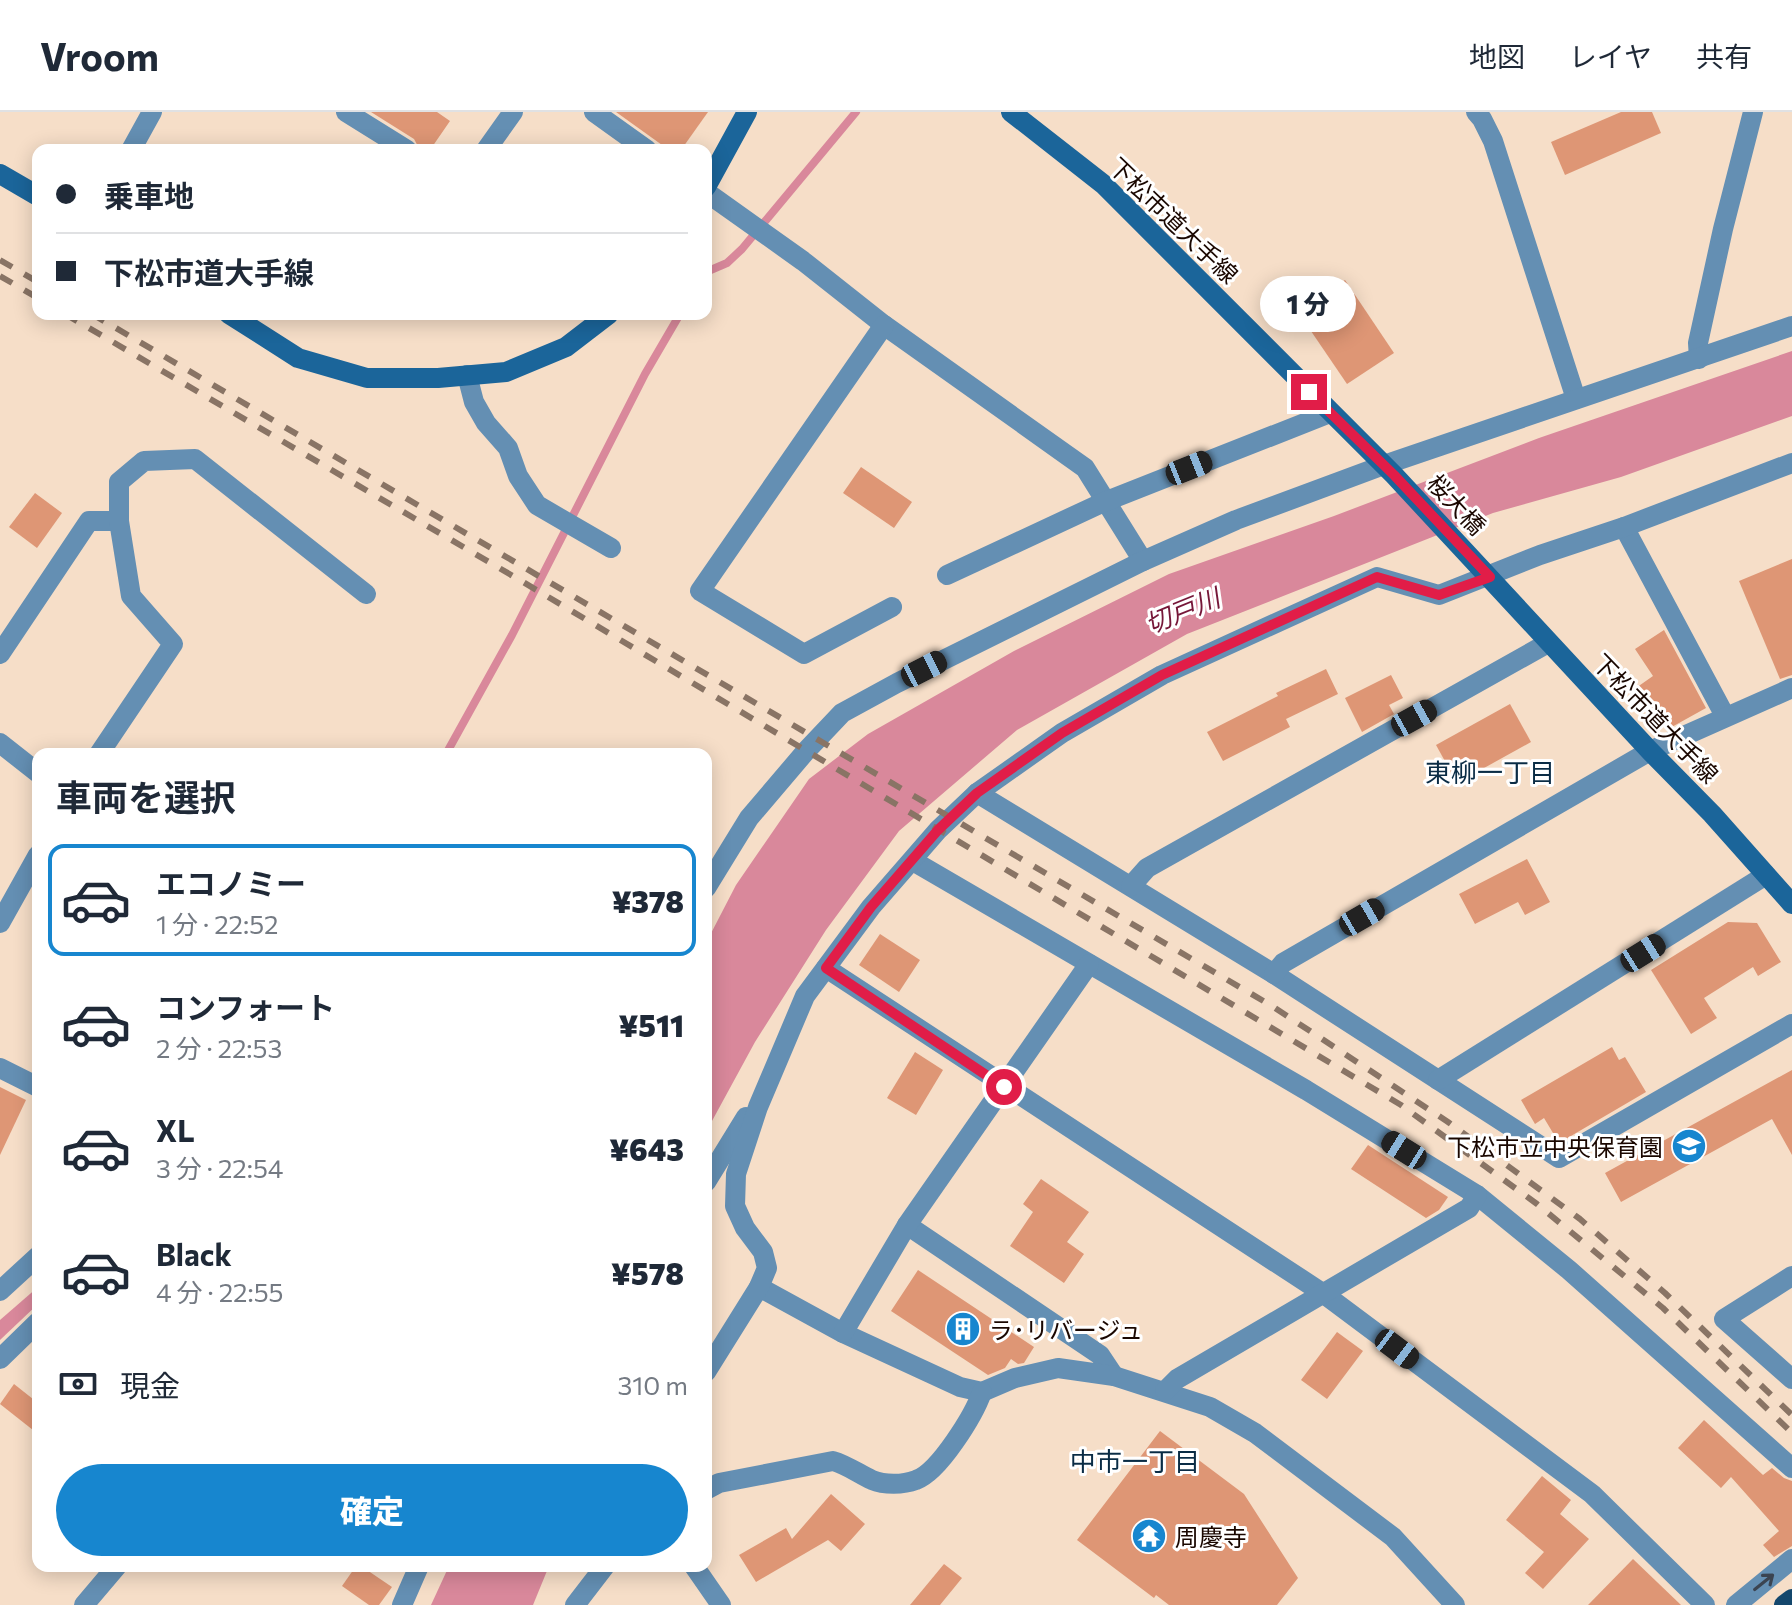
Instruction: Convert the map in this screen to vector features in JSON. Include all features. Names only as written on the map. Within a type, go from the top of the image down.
[{"type":"main road","points":[[1784,1605],[1792,1599]]},
{"type":"street","points":[[134,144],[152,112]]},
{"type":"street","points":[[346,112],[397,144]]},
{"type":"street","points":[[490,144],[513,112]]},
{"type":"street","points":[[594,112],[639,144]]},
{"type":"street","points":[[712,179],[747,112]]},
{"type":"street","name":"下松市道大手線","points":[[1011,112],[1103,184],[1389,470]]},
{"type":"street","points":[[1699,359],[1698,343],[1753,112]]},
{"type":"street","points":[[1483,114],[1576,399]]},
{"type":"street","points":[[0,174],[32,193]]},
{"type":"street","points":[[712,194],[884,325],[1085,468],[1143,561]]},
{"type":"street","points":[[238,320],[298,358],[367,378],[506,372],[566,347],[601,320]]},
{"type":"street","points":[[884,325],[700,591],[804,654],[892,607]]},
{"type":"street","points":[[712,878],[749,818],[842,713],[897,683],[1143,561],[1236,520],[1389,470],[1576,399],[1792,326]]},
{"type":"street","points":[[467,375],[474,402],[486,423],[508,448],[518,476],[537,505],[611,548]]},
{"type":"street","points":[[947,575],[1104,502],[1330,413]]},
{"type":"street","points":[[103,748],[173,644],[131,596],[119,521],[119,482],[144,461],[195,459],[366,594]]},
{"type":"street","points":[[712,1362],[759,1287],[767,1268],[763,1252],[745,1228],[735,1206],[736,1174],[758,1107],[805,996],[871,907],[938,830],[977,793],[1062,733],[1162,675],[1377,577],[1439,595],[1486,572],[1624,527],[1792,463]]},
{"type":"street","name":"桜大橋","points":[[1389,470],[1486,572]]},
{"type":"street","points":[[0,654],[89,521],[119,521]]},
{"type":"street","points":[[1624,527],[1725,716]]},
{"type":"street","name":"下松市道大手線","points":[[1486,572],[1548,643],[1712,814],[1792,904]]},
{"type":"street","points":[[1131,886],[1147,868],[1548,643]]},
{"type":"street","points":[[1274,974],[1283,963],[1650,751],[1792,688]]},
{"type":"street","points":[[0,743],[32,768]]},
{"type":"street","points":[[977,793],[1274,974],[1559,1158],[1792,1024]]},
{"type":"street","points":[[913,861],[1306,1090],[1477,1195],[1593,1290],[1792,1468]]},
{"type":"street","points":[[0,923],[32,866]]},
{"type":"street","points":[[1438,1080],[1766,875]]},
{"type":"street","points":[[843,1333],[907,1225],[1089,964]]},
{"type":"street","points":[[826,968],[1324,1294],[1592,1494],[1705,1605]]},
{"type":"street","points":[[0,1068],[32,1084]]},
{"type":"street","points":[[712,1172],[747,1116],[758,1107]]},
{"type":"street","points":[[1165,1391],[1177,1379],[1469,1208],[1477,1195]]},
{"type":"street","points":[[907,1225],[1100,1355],[1114,1376]]},
{"type":"street","points":[[0,1291],[32,1262]]},
{"type":"street","points":[[1792,1276],[1724,1319],[1792,1379]]},
{"type":"street","points":[[759,1287],[843,1333],[960,1387],[982,1392],[1015,1378],[1058,1368],[1114,1376],[1210,1407],[1255,1433],[1393,1537],[1455,1605]]},
{"type":"street","points":[[0,1359],[32,1328]]},
{"type":"street","points":[[712,1487],[833,1461],[850,1466],[873,1480],[894,1484],[917,1480],[933,1468],[951,1445],[976,1411],[982,1392]]},
{"type":"street","points":[[1736,1605],[1792,1559]]},
{"type":"street","points":[[84,1605],[112,1572]]},
{"type":"street","points":[[402,1605],[416,1572]]},
{"type":"street","points":[[575,1605],[600,1572]]},
{"type":"street","points":[[698,1572],[721,1605]]},
{"type":"water","name":"切戸川","points":[[1792,351],[1792,416],[1621,477],[1493,513],[1187,634],[1017,730],[899,831],[826,930],[755,1042],[712,1121],[712,931],[736,885],[809,779],[868,734],[1014,651],[1169,574],[1334,516],[1539,438]]},
{"type":"water","points":[[32,1292],[32,1310],[0,1340],[0,1320]]},
{"type":"water","points":[[446,1572],[547,1572],[533,1605],[431,1605]]},
{"type":"building","points":[[371,112],[437,112],[450,121],[434,144],[417,144],[414,139]]},
{"type":"building","points":[[616,112],[708,112],[685,144],[661,144]]},
{"type":"building","points":[[1621,112],[1652,112],[1661,133],[1565,175],[1551,142]]},
{"type":"building","points":[[1345,280],[1394,353],[1347,384],[1298,312]]},
{"type":"building","points":[[861,467],[912,502],[894,528],[843,493]]},
{"type":"building","points":[[35,493],[62,513],[37,548],[9,527]]},
{"type":"building","points":[[1792,559],[1792,675],[1780,679],[1739,581]]},
{"type":"building","points":[[1664,630],[1706,708],[1670,728],[1633,690],[1653,676],[1635,649]]},
{"type":"building","points":[[1326,669],[1338,694],[1286,719],[1290,727],[1223,761],[1207,732]]},
{"type":"building","points":[[1391,675],[1403,698],[1389,705],[1394,714],[1362,732],[1345,698]]},
{"type":"building","points":[[1510,704],[1531,742],[1457,783],[1436,745]]},
{"type":"building","points":[[1527,859],[1550,902],[1525,915],[1518,902],[1475,924],[1459,894]]},
{"type":"building","points":[[1728,922],[1757,923],[1781,962],[1758,976],[1753,967],[1704,998],[1717,1018],[1691,1034],[1651,970]]},
{"type":"building","points":[[880,934],[920,960],[899,992],[859,965]]},
{"type":"building","points":[[1612,1047],[1619,1060],[1625,1057],[1646,1092],[1559,1143],[1544,1118],[1535,1124],[1521,1100]]},
{"type":"building","points":[[915,1052],[943,1070],[916,1115],[887,1098]]},
{"type":"building","points":[[1792,1070],[1792,1155],[1772,1119],[1621,1202],[1605,1173]]},
{"type":"building","points":[[0,1087],[26,1100],[0,1155]]},
{"type":"building","points":[[1368,1145],[1448,1197],[1439,1210],[1426,1218],[1351,1169]]},
{"type":"building","points":[[1041,1179],[1089,1212],[1067,1242],[1084,1254],[1064,1283],[1010,1246],[1033,1212],[1023,1204]]},
{"type":"building","name":"ラ･リバージュ","points":[[918,1270],[1034,1347],[1024,1363],[1018,1364],[1011,1359],[1005,1368],[988,1375],[891,1311]]},
{"type":"building","points":[[1337,1332],[1363,1351],[1327,1399],[1301,1380]]},
{"type":"building","points":[[14,1384],[32,1398],[32,1429],[0,1404]]},
{"type":"building","points":[[1704,1420],[1763,1475],[1772,1468],[1792,1481],[1792,1546],[1774,1557],[1763,1545],[1779,1531],[1731,1477],[1721,1488],[1678,1448]]},
{"type":"building","points":[[1160,1431],[1244,1494],[1298,1578],[1277,1605],[1169,1605],[1156,1595],[1154,1598],[1077,1540]]},
{"type":"building","points":[[1542,1476],[1571,1500],[1560,1514],[1589,1539],[1543,1589],[1525,1573],[1544,1552],[1506,1520]]},
{"type":"building","points":[[831,1494],[865,1524],[841,1551],[828,1540],[756,1582],[739,1555],[786,1528],[792,1539]]},
{"type":"building","points":[[1633,1559],[1681,1605],[1588,1605]]},
{"type":"building","points":[[944,1564],[962,1578],[940,1605],[910,1605]]},
{"type":"building","points":[[352,1572],[370,1572],[392,1587],[379,1605],[369,1605],[342,1586]]},
{"type":"waterway","points":[[712,269],[727,263],[742,249],[856,112]]},
{"type":"waterway","points":[[449,748],[512,635],[645,374],[676,320]]},
{"type":"railway","points":[[0,260],[32,279]]},
{"type":"railway","points":[[0,276],[32,295]]},
{"type":"railway","points":[[75,320],[518,579],[1401,1105],[1537,1204],[1663,1308],[1792,1433]]},
{"type":"railway","points":[[102,320],[1272,1006],[1448,1122],[1580,1219],[1665,1293],[1792,1415]]},
{"type":"place","name":"下松市立中央保育園","points":[[1689,1146]]},
{"type":"place","name":"ラ･リバージュ","points":[[963,1329]]},
{"type":"place","name":"周慶寺","points":[[1149,1536]]},
{"type":"district","name":"東柳一丁目","points":[[1490,771]]},
{"type":"district","name":"中市一丁目","points":[[1135,1460]]},
{"type":"route","points":[[1004,1087],[826,968],[871,907],[938,830],[977,793],[1062,733],[1162,675],[1377,577],[1439,595],[1490,577],[1394,475],[1309,392]]}]
